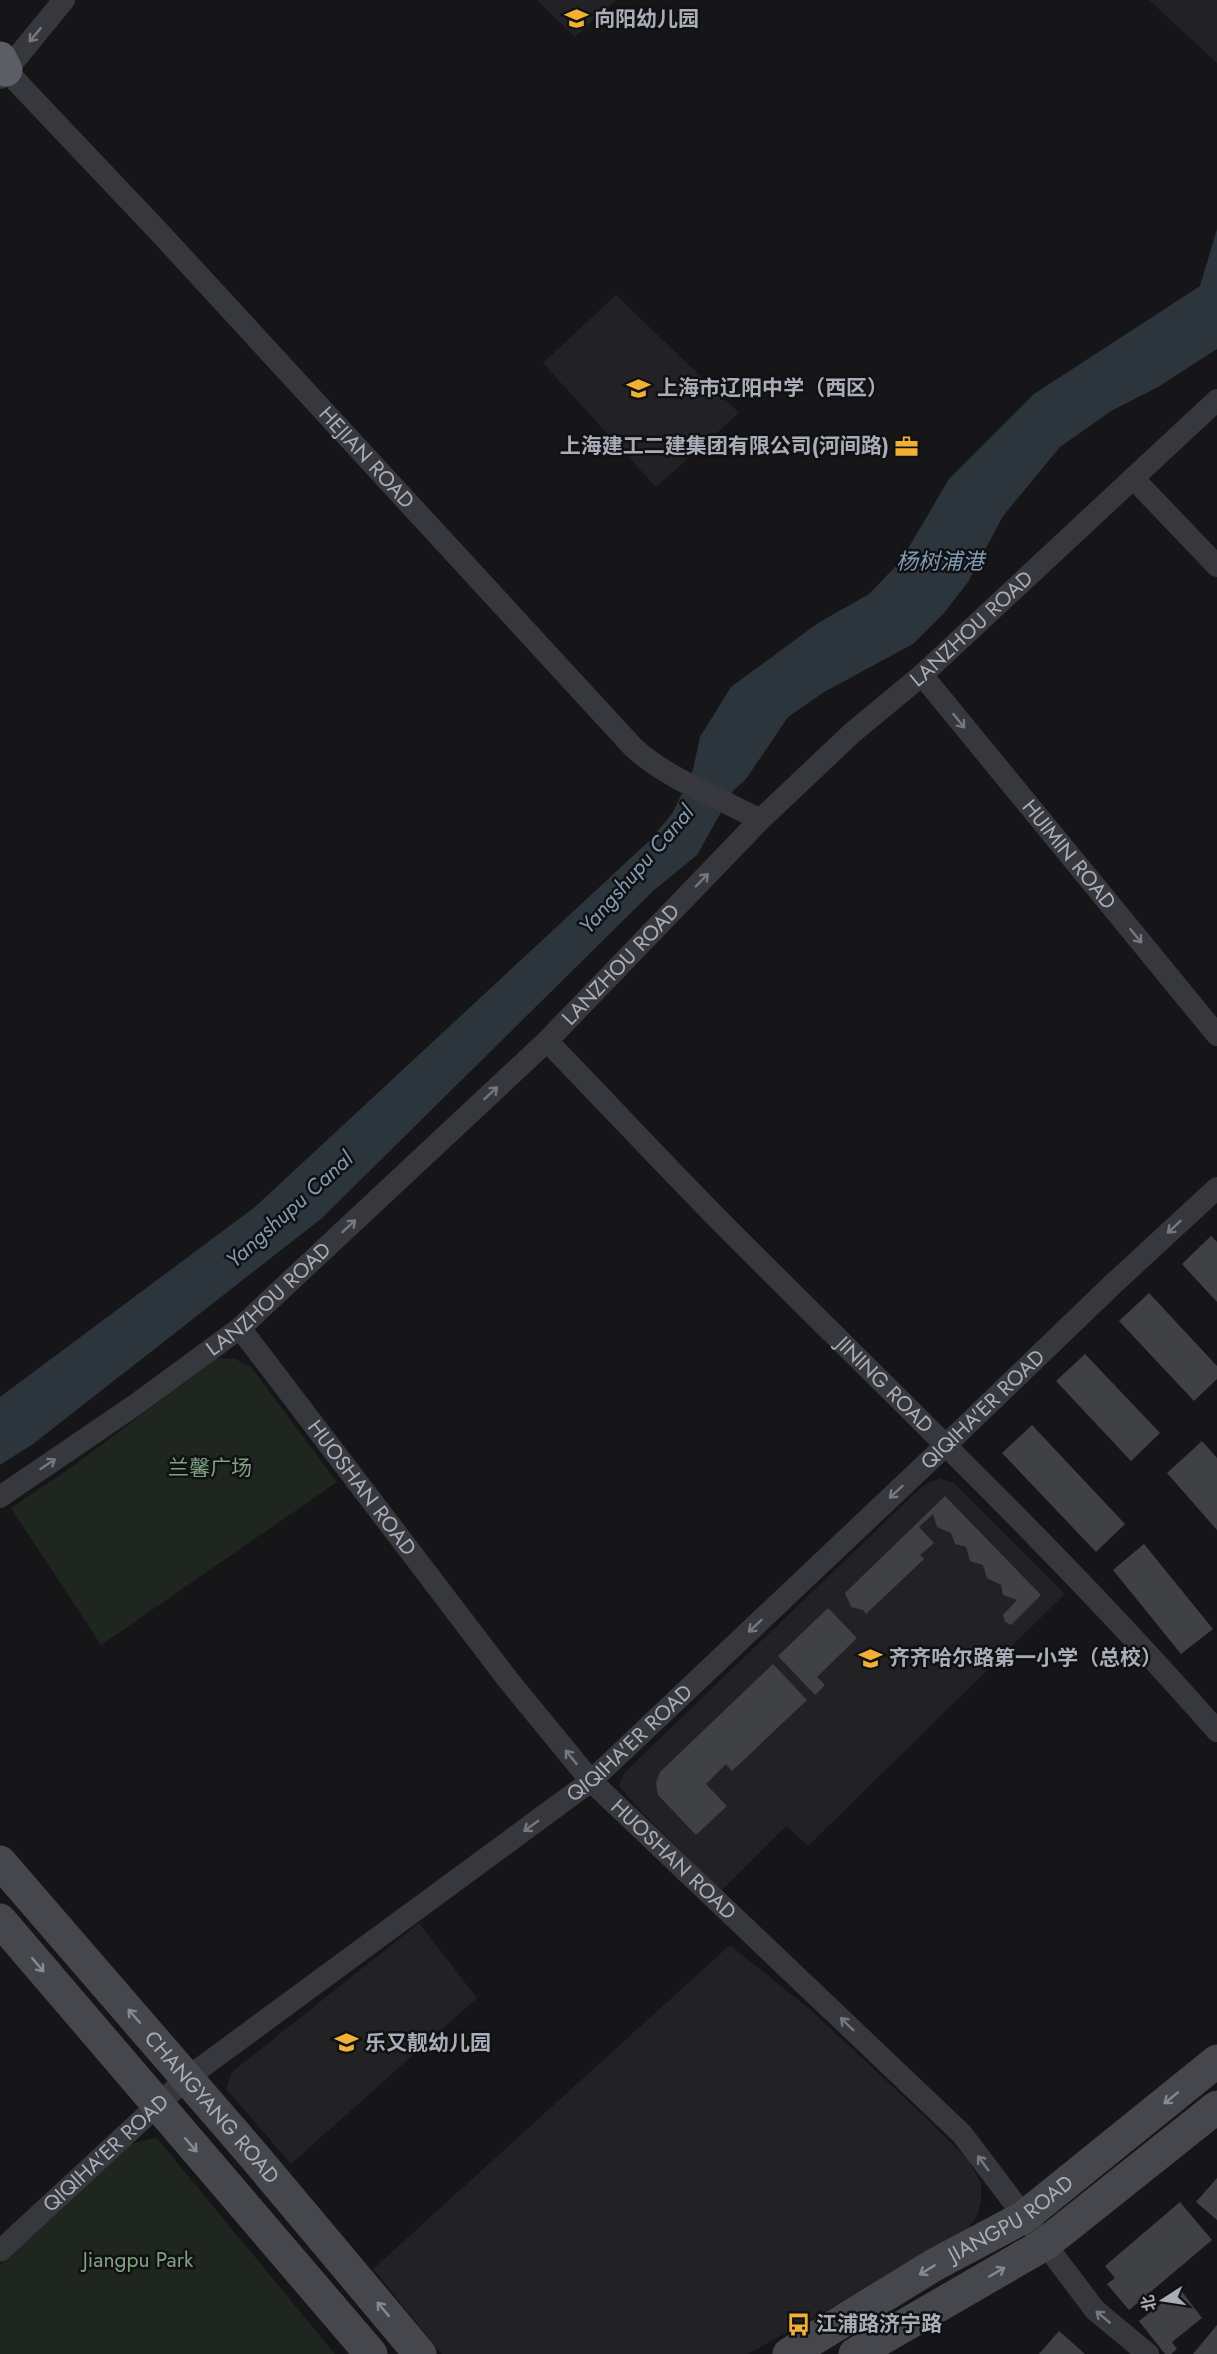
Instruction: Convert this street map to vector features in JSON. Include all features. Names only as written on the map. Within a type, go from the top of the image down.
[{"type":"main road","name":"CHANGYANG ROAD","points":[[0,1862],[187,2078],[420,2354]]},
{"type":"main road","name":"CHANGYANG ROAD","points":[[0,1920],[371,2354]]},
{"type":"main road","name":"JIANGPU ROAD","points":[[789,2354],[934,2265],[1024,2217],[1217,2061]]},
{"type":"main road","name":"JIANGPU ROAD","points":[[855,2354],[1045,2244],[1217,2107]]},
{"type":"street","points":[[2,67],[64,0]]},
{"type":"street","name":"HEJIAN ROAD","points":[[2,67],[160,233],[633,747],[646,759],[682,780],[729,802],[760,820]]},
{"type":"street","name":"LANZHOU ROAD","points":[[0,1497],[135,1405],[240,1328],[547,1041],[760,820],[852,733],[922,675],[1217,400]]},
{"type":"street","points":[[1133,478],[1217,566]]},
{"type":"street","name":"HUIMIN ROAD","points":[[922,675],[1217,1035]]},
{"type":"street","name":"JINING ROAD","points":[[547,1041],[750,1251],[947,1444],[1166,1672],[1217,1731]]},
{"type":"street","name":"QIQIHA'ER ROAD","points":[[0,2251],[187,2078],[591,1781],[1217,1188]]},
{"type":"street","name":"HUOSHAN ROAD","points":[[240,1328],[509,1681],[591,1781],[962,2134],[1095,2310],[1148,2354]]},
{"type":"shaded area","name":"向阳幼儿园","points":[[537,0],[616,0],[575,37]]},
{"type":"shaded area","points":[[1149,0],[1217,0],[1217,63]]},
{"type":"shaded area","name":"上海市辽阳中学（西区）","points":[[616,295],[739,413],[656,487],[543,363]]},
{"type":"shaded area","name":"齐齐哈尔路第一小学（总校）","points":[[940,1478],[955,1484],[1065,1594],[808,1846],[786,1826],[721,1891],[619,1786],[624,1773],[914,1494],[928,1483]]},
{"type":"shaded area","name":"乐又靓幼儿园","points":[[419,1923],[477,1998],[291,2164],[226,2089],[232,2072]]},
{"type":"shaded area","points":[[730,1945],[813,2012],[968,2160],[981,2183],[981,2202],[977,2216],[963,2235],[748,2354],[442,2354],[373,2269]]},
{"type":"green space","name":"兰馨广场","points":[[217,1358],[235,1359],[251,1367],[337,1482],[101,1645],[11,1508],[72,1467]]},
{"type":"green space","name":"Jiangpu Park","points":[[156,2137],[335,2354],[0,2354],[0,2265],[125,2146]]},
{"type":"water","name":"杨树浦港","points":[[1217,229],[1217,349],[1158,387],[1111,411],[1060,447],[1003,516],[968,582],[944,613],[913,644],[824,692],[788,717],[746,779],[733,791],[697,855],[653,891],[322,1218],[33,1444],[0,1465],[0,1397],[255,1207],[648,842],[672,814],[693,770],[700,737],[731,687],[818,623],[869,594],[900,562],[949,479],[1034,394],[1200,286]]},
{"type":"building","points":[[1211,1236],[1217,1242],[1217,1302],[1182,1264]]},
{"type":"building","points":[[1149,1293],[1217,1366],[1217,1379],[1194,1401],[1119,1321]]},
{"type":"building","points":[[1085,1354],[1160,1433],[1131,1461],[1056,1381]]},
{"type":"building","points":[[1032,1425],[1125,1524],[1096,1552],[1002,1453]]},
{"type":"building","points":[[1202,1441],[1217,1458],[1217,1530],[1167,1473]]},
{"type":"building","points":[[945,1496],[1041,1595],[1011,1625],[1005,1622],[1003,1615],[1017,1600],[1003,1595],[1001,1585],[987,1578],[983,1565],[970,1561],[966,1547],[955,1544],[951,1533],[937,1527],[933,1514],[919,1527],[934,1543],[920,1555],[924,1559],[866,1614],[863,1610],[851,1607],[845,1593]]},
{"type":"building","points":[[1144,1544],[1213,1629],[1181,1654],[1113,1570]]},
{"type":"building","points":[[828,1608],[857,1638],[817,1677],[825,1685],[815,1695],[778,1656]]},
{"type":"building","points":[[773,1664],[807,1700],[732,1771],[726,1764],[706,1784],[727,1806],[696,1835],[658,1795],[656,1783],[660,1772]]},
{"type":"building","points":[[1217,2178],[1217,2220],[1196,2202]]},
{"type":"building","points":[[1180,2202],[1212,2240],[1129,2310],[1107,2284],[1115,2278],[1105,2266]]},
{"type":"building","points":[[1180,2289],[1202,2318],[1172,2342],[1177,2349],[1171,2354],[1165,2354],[1139,2321]]},
{"type":"building","points":[[1217,2325],[1217,2354],[1193,2354]]},
{"type":"building","points":[[1059,2331],[1085,2354],[1039,2354]]},
{"type":"place","name":"向阳幼儿园","points":[[576,19]]},
{"type":"place","name":"上海市辽阳中学（西区）","points":[[639,388]]},
{"type":"place","name":"上海建工二建集团有限公司(河间路)","points":[[907,446]]},
{"type":"place","name":"齐齐哈尔路第一小学（总校）","points":[[871,1658]]},
{"type":"place","name":"乐又靓幼儿园","points":[[347,2043]]},
{"type":"place","name":"江浦路济宁路","points":[[798,2324]]},
{"type":"water label","name":"Yangshupu Canal","points":[[636,869]]},
{"type":"water label","name":"Yangshupu Canal","points":[[289,1209]]}]
